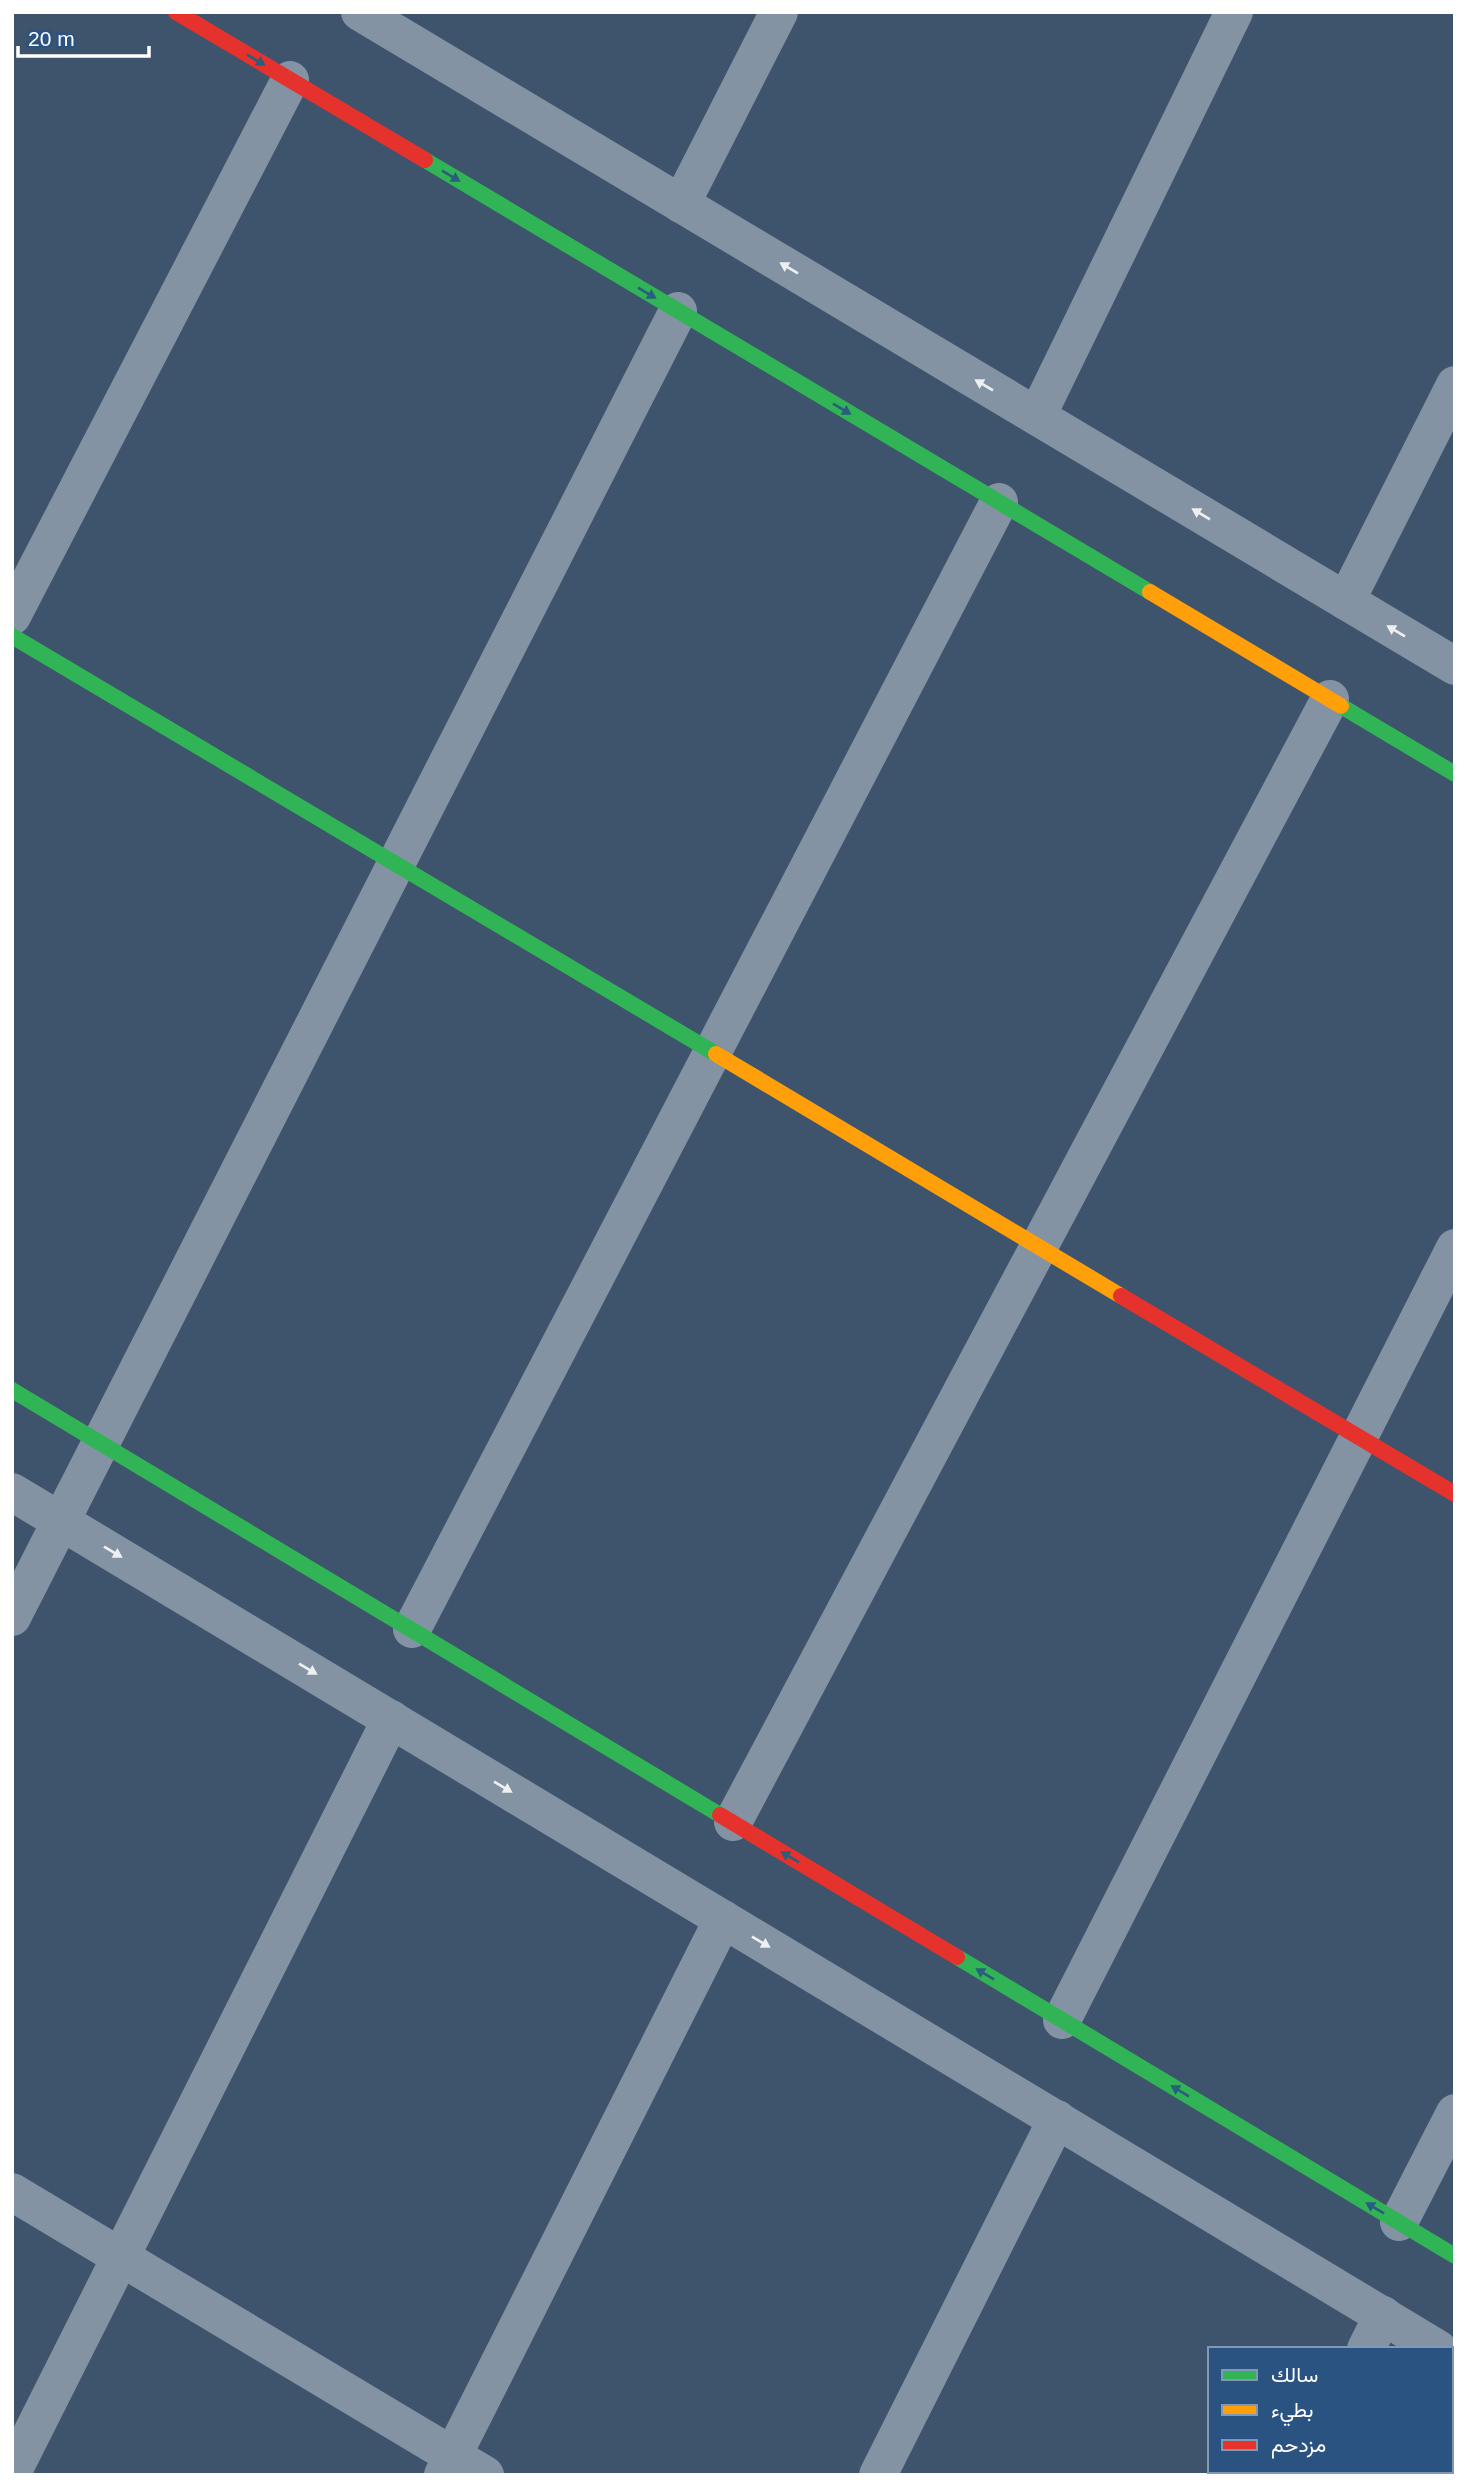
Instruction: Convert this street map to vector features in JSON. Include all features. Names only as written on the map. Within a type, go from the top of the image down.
[{"type":"street","points":[[176,12],[1455,774]]},
{"type":"street","points":[[360,12],[1455,666]]},
{"type":"street","points":[[681,204],[779,12]]},
{"type":"street","points":[[1037,416],[1234,12]]},
{"type":"street","points":[[12,617],[290,80]]},
{"type":"street","points":[[12,1617],[678,311]]},
{"type":"street","points":[[1346,601],[1455,385]]},
{"type":"street","points":[[412,1629],[999,502]]},
{"type":"street","points":[[12,636],[1455,1494]]},
{"type":"street","points":[[733,1822],[1330,699]]},
{"type":"street","points":[[1062,2020],[1455,1248]]},
{"type":"street","points":[[12,1390],[1455,2256]]},
{"type":"street","points":[[12,1492],[1057,2119],[1375,2332],[1431,2347]]},
{"type":"street","points":[[12,2473],[391,1719]]},
{"type":"street","points":[[448,2465],[723,1919]]},
{"type":"street","points":[[1399,2222],[1455,2113]]},
{"type":"street","points":[[878,2475],[1057,2119]]},
{"type":"street","points":[[12,2192],[120,2256],[448,2465],[485,2475]]},
{"type":"traffic: fast","points":[[425,160],[1150,592]]},
{"type":"traffic: fast","points":[[12,636],[716,1054]]},
{"type":"traffic: fast","points":[[1341,706],[1455,774]]},
{"type":"traffic: fast","points":[[12,1390],[720,1815]]},
{"type":"traffic: fast","points":[[957,1957],[1455,2256]]},
{"type":"traffic: slow","points":[[1150,592],[1341,706]]},
{"type":"traffic: slow","points":[[716,1054],[1121,1296]]},
{"type":"traffic: jam","points":[[176,12],[425,160]]},
{"type":"traffic: jam","points":[[1121,1296],[1455,1494]]},
{"type":"traffic: jam","points":[[720,1815],[957,1957]]}]
